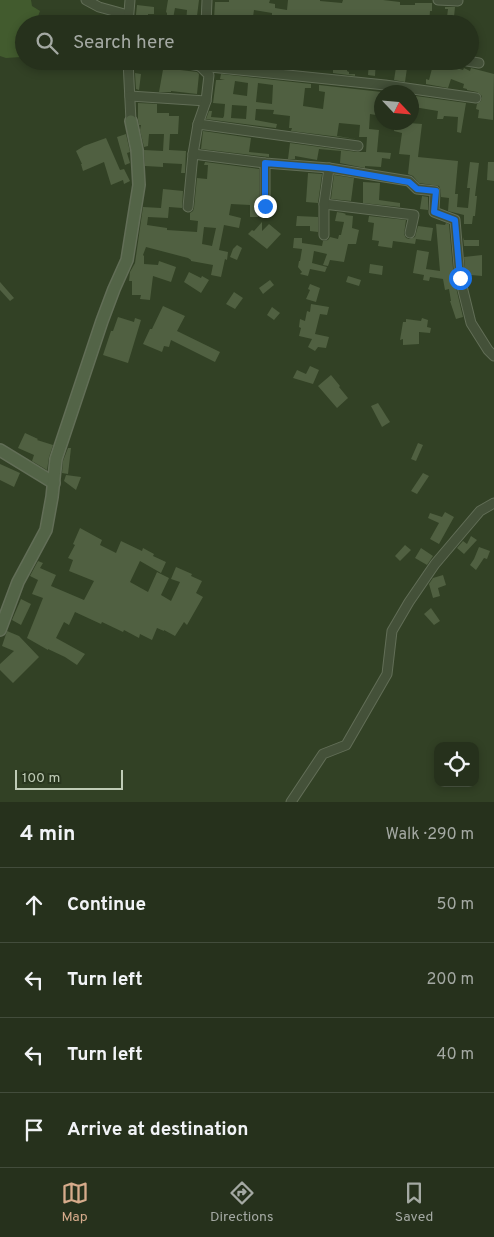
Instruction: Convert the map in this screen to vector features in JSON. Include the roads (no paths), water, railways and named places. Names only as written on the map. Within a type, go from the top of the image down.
[{"type":"street","points":[[86,0],[119,15]]},
{"type":"street","points":[[128,15],[130,0]]},
{"type":"street","points":[[206,15],[207,0]]},
{"type":"street","points":[[438,0],[458,1]]},
{"type":"street","points":[[0,630],[18,582],[46,530],[56,459],[114,289],[127,260],[139,184],[137,150],[131,121],[129,70]]},
{"type":"street","points":[[188,207],[193,154],[198,124],[206,101],[210,74],[206,70]]},
{"type":"street","points":[[254,70],[385,85],[476,98]]},
{"type":"street","points":[[130,96],[206,101]]},
{"type":"street","points":[[198,124],[358,146]]},
{"type":"street","points":[[193,154],[265,163],[329,168],[409,182],[417,189],[436,191],[434,212],[455,220],[460,278],[471,323],[488,350],[494,355]]},
{"type":"street","points":[[265,163],[265,206]]},
{"type":"street","points":[[324,235],[324,204],[329,168]]},
{"type":"street","points":[[324,204],[414,215],[410,233]]},
{"type":"street","points":[[0,450],[54,483]]},
{"type":"street","points":[[291,802],[322,754],[346,745],[388,674],[392,631],[414,594],[435,564],[480,511],[494,504]]}]
